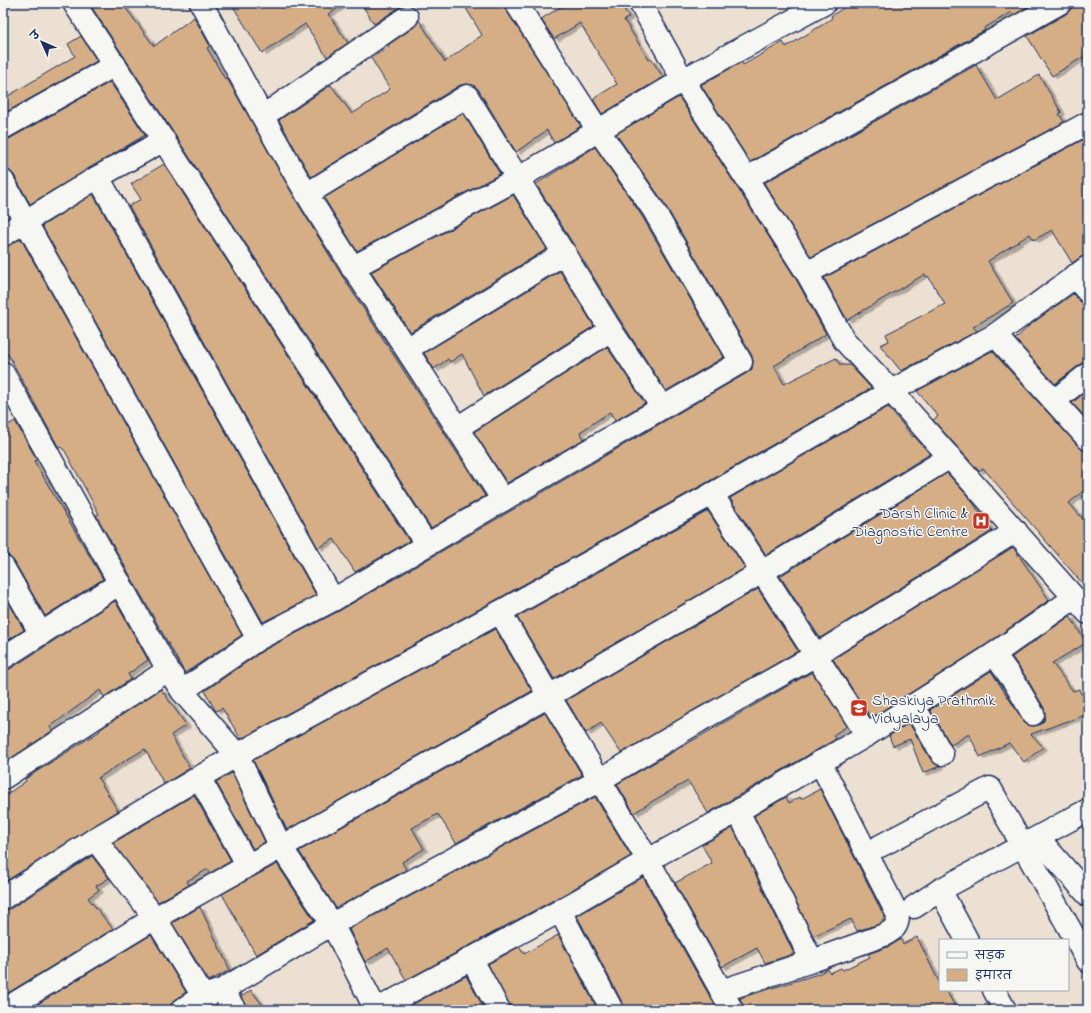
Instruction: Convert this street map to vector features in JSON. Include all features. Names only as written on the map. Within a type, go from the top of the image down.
[{"type":"street","points":[[74,3],[427,545]]},
{"type":"street","points":[[201,3],[307,194],[352,268],[407,349],[503,500]]},
{"type":"street","points":[[182,691],[258,639],[333,600],[741,362],[653,209],[598,130],[516,3]]},
{"type":"street","points":[[3,373],[168,670],[182,691],[237,754],[282,847],[332,924],[376,1010],[560,911],[648,860],[738,811],[867,735],[994,654],[1081,606],[1016,531],[844,340],[807,273],[684,80],[640,3]]},
{"type":"street","points":[[747,178],[1060,3]]},
{"type":"street","points":[[352,268],[517,179],[598,130],[814,6]]},
{"type":"street","points":[[263,116],[407,16]]},
{"type":"street","points":[[3,128],[114,65]]},
{"type":"street","points":[[307,194],[467,96],[611,330],[662,407]]},
{"type":"street","points":[[807,273],[1088,123]]},
{"type":"street","points":[[3,235],[98,177],[164,140]]},
{"type":"street","points":[[98,177],[333,600]]},
{"type":"street","points":[[3,181],[258,639]]},
{"type":"street","points":[[407,349],[565,253]]},
{"type":"street","points":[[3,898],[95,839],[237,754],[500,612],[712,494],[891,391],[995,335],[1083,278]]},
{"type":"street","points":[[457,428],[611,330]]},
{"type":"street","points":[[995,335],[1088,439]]},
{"type":"street","points":[[1054,401],[1088,374]]},
{"type":"street","points":[[4,1010],[155,918],[549,696],[762,572],[950,458]]},
{"type":"street","points":[[712,494],[867,735]]},
{"type":"street","points":[[182,1010],[332,924],[600,780],[699,720],[816,655],[1016,531]]},
{"type":"street","points":[[3,567],[40,634]]},
{"type":"street","points":[[3,658],[120,583]]},
{"type":"street","points":[[500,612],[648,860],[732,1010]]},
{"type":"street","points":[[994,654],[1015,683],[1033,714]]},
{"type":"street","points":[[3,778],[168,670]]},
{"type":"street","points":[[913,705],[942,754]]},
{"type":"street","points":[[721,991],[812,961],[892,931],[898,924],[898,915],[820,762]]},
{"type":"street","points":[[199,777],[248,866]]},
{"type":"street","points":[[880,846],[990,788],[1030,842],[1088,961]]},
{"type":"street","points":[[914,907],[940,890],[1088,810]]},
{"type":"street","points":[[738,811],[812,961]]},
{"type":"street","points":[[95,839],[212,993],[235,1010]]},
{"type":"street","points":[[1030,842],[1088,895]]},
{"type":"street","points":[[940,890],[966,939]]},
{"type":"street","points":[[560,911],[612,1010]]},
{"type":"street","points":[[471,958],[499,1010]]},
{"type":"street","points":[[995,991],[1005,1010]]},
{"type":"building","points":[[89,3],[122,3],[154,46],[194,17],[210,46],[207,48],[225,79],[227,78],[297,202],[341,274],[485,496],[431,528]]},
{"type":"building","points":[[231,3],[346,3],[328,14],[348,43],[327,57],[305,24],[262,53]]},
{"type":"building","points":[[361,3],[408,3],[409,5],[400,7],[374,24]]},
{"type":"building","points":[[463,3],[504,3],[506,10],[581,126],[554,143],[547,130],[516,152],[478,89],[473,85],[460,85],[311,177],[279,120],[331,85],[352,114],[390,89],[371,58],[389,47],[388,45],[414,27],[419,20],[445,62],[482,35]]},
{"type":"building","points":[[567,3],[620,3],[629,17],[624,20],[649,60],[651,59],[663,77],[602,114],[593,99],[617,84],[580,23],[554,39],[541,19]]},
{"type":"building","points":[[851,3],[1034,3],[1014,15],[1012,12],[984,28],[985,30],[750,162],[701,85],[742,62],[743,65],[783,42],[786,47],[822,25],[832,18],[831,16]]},
{"type":"building","points":[[1072,3],[1088,3],[1088,54],[1052,76],[1027,36],[1066,14],[1071,9]]},
{"type":"building","points":[[81,36],[97,61],[3,114],[3,99],[75,56],[68,44]]},
{"type":"building","points":[[976,65],[997,100],[1039,75],[1061,112],[1059,114],[1064,122],[811,257],[764,183]]},
{"type":"building","points":[[110,82],[145,135],[30,204],[14,175],[9,170],[3,169],[3,140],[9,139]]},
{"type":"building","points":[[679,97],[796,279],[826,334],[774,366],[784,384],[836,358],[840,365],[850,365],[871,388],[706,483],[241,739],[222,708],[216,711],[215,710],[205,691],[264,650],[339,611],[752,369],[752,356],[664,203],[616,134]]},
{"type":"building","points":[[463,113],[500,174],[357,251],[324,198]]},
{"type":"building","points":[[1088,137],[1088,255],[1081,257],[1072,263],[1052,230],[1034,240],[1030,234],[988,261],[1013,303],[973,327],[977,331],[901,371],[880,345],[889,341],[886,334],[945,304],[928,276],[926,277],[925,274],[847,320],[824,278]]},
{"type":"building","points":[[595,147],[642,216],[724,357],[666,391],[536,184]]},
{"type":"building","points":[[164,164],[409,541],[355,572],[334,539],[318,548],[129,206],[141,199],[131,184]]},
{"type":"building","points":[[93,194],[316,595],[263,622],[42,226]]},
{"type":"building","points":[[513,195],[547,249],[410,332],[371,272]]},
{"type":"building","points":[[21,239],[242,635],[185,673],[96,515],[99,514],[65,451],[61,447],[59,448],[8,354],[3,357],[3,247]]},
{"type":"building","points":[[560,271],[594,326],[484,396],[462,354],[450,362],[448,359],[434,369],[424,353]]},
{"type":"building","points":[[1073,294],[1079,300],[1088,304],[1088,358],[1055,384],[1015,339],[1030,325]]},
{"type":"building","points":[[607,347],[645,403],[615,421],[610,412],[580,432],[584,439],[507,483],[474,432]]},
{"type":"building","points":[[992,351],[1079,447],[1088,451],[1088,487],[1069,503],[1088,525],[1088,590],[983,468],[979,471],[933,420],[938,416],[917,391]]},
{"type":"building","points":[[1088,390],[1088,420],[1072,403]]},
{"type":"building","points":[[888,407],[913,437],[914,436],[930,454],[766,555],[730,498]]},
{"type":"building","points":[[15,421],[37,460],[34,461],[103,579],[45,616],[14,561],[9,556],[3,555],[3,428]]},
{"type":"building","points":[[947,473],[972,501],[992,531],[820,638],[780,576]]},
{"type":"building","points":[[708,511],[745,568],[554,679],[517,617]]},
{"type":"building","points":[[1013,547],[1049,600],[987,644],[871,718],[833,659]]},
{"type":"building","points":[[758,589],[798,651],[621,753],[601,723],[586,733],[566,700]]},
{"type":"building","points":[[3,592],[24,630],[3,643]]},
{"type":"building","points":[[115,601],[148,660],[128,674],[131,679],[104,697],[100,690],[51,726],[52,731],[10,759],[3,749],[3,670],[10,669]]},
{"type":"building","points":[[1070,616],[1086,643],[1052,663],[1073,691],[1079,689],[1081,694],[1088,690],[1088,714],[1031,734],[1043,747],[1024,762],[1009,743],[980,757],[969,734],[951,745],[930,710],[991,671],[1026,725],[1039,725],[1044,721],[1044,708],[1026,677],[1012,657]]},
{"type":"building","points":[[495,629],[532,691],[287,830],[253,760]]},
{"type":"building","points":[[812,672],[847,726],[833,735],[836,739],[708,813],[688,781],[634,813],[617,784]]},
{"type":"building","points":[[161,689],[186,725],[171,735],[190,768],[164,784],[145,749],[128,759],[98,778],[118,811],[3,883],[3,797],[26,781],[25,779],[100,731],[99,730]]},
{"type":"building","points":[[545,713],[582,775],[456,843],[438,814],[412,828],[424,849],[402,862],[406,870],[336,908],[299,851]]},
{"type":"building","points":[[909,723],[931,760],[940,766],[923,773],[910,739],[893,746],[889,736]]},
{"type":"building","points":[[232,773],[265,842],[253,849],[216,782]]},
{"type":"building","points":[[820,789],[885,918],[879,924],[857,931],[851,919],[813,936],[754,816],[786,797],[789,803],[800,797],[801,799]]},
{"type":"building","points":[[194,795],[231,861],[210,873],[208,869],[187,881],[189,885],[158,902],[113,843]]},
{"type":"building","points":[[595,797],[631,856],[561,896],[406,980],[388,948],[365,962],[349,929]]},
{"type":"building","points":[[733,828],[794,954],[765,963],[757,948],[722,967],[675,883],[712,863],[702,845]]},
{"type":"building","points":[[92,856],[109,878],[96,886],[99,890],[88,898],[113,929],[3,996],[3,910],[10,909]]},
{"type":"building","points":[[277,864],[314,920],[256,955],[222,894]]},
{"type":"building","points":[[643,877],[718,1010],[624,1010],[623,1004],[577,916]]},
{"type":"building","points":[[200,907],[230,970],[209,981],[172,923]]},
{"type":"building","points":[[151,935],[186,992],[171,1004],[170,1010],[28,1010]]},
{"type":"building","points":[[558,935],[598,1010],[511,1010],[488,964],[519,947],[524,954]]},
{"type":"building","points":[[917,937],[939,982],[939,991],[947,991],[957,1010],[744,1010],[740,998],[818,974],[828,969],[830,973],[841,968],[843,970],[870,957],[868,954],[890,946],[901,939],[903,944]]},
{"type":"building","points":[[466,976],[485,1010],[402,1010]]},
{"type":"building","points":[[251,990],[266,1010],[247,1010],[240,994],[241,993],[243,996]]},
{"type":"place","name":"Darsh Clinic & Diagnostic Centre","points":[[981,521]]},
{"type":"place","name":"Shaskiya Prathmik Vidyalaya","points":[[859,708]]}]
